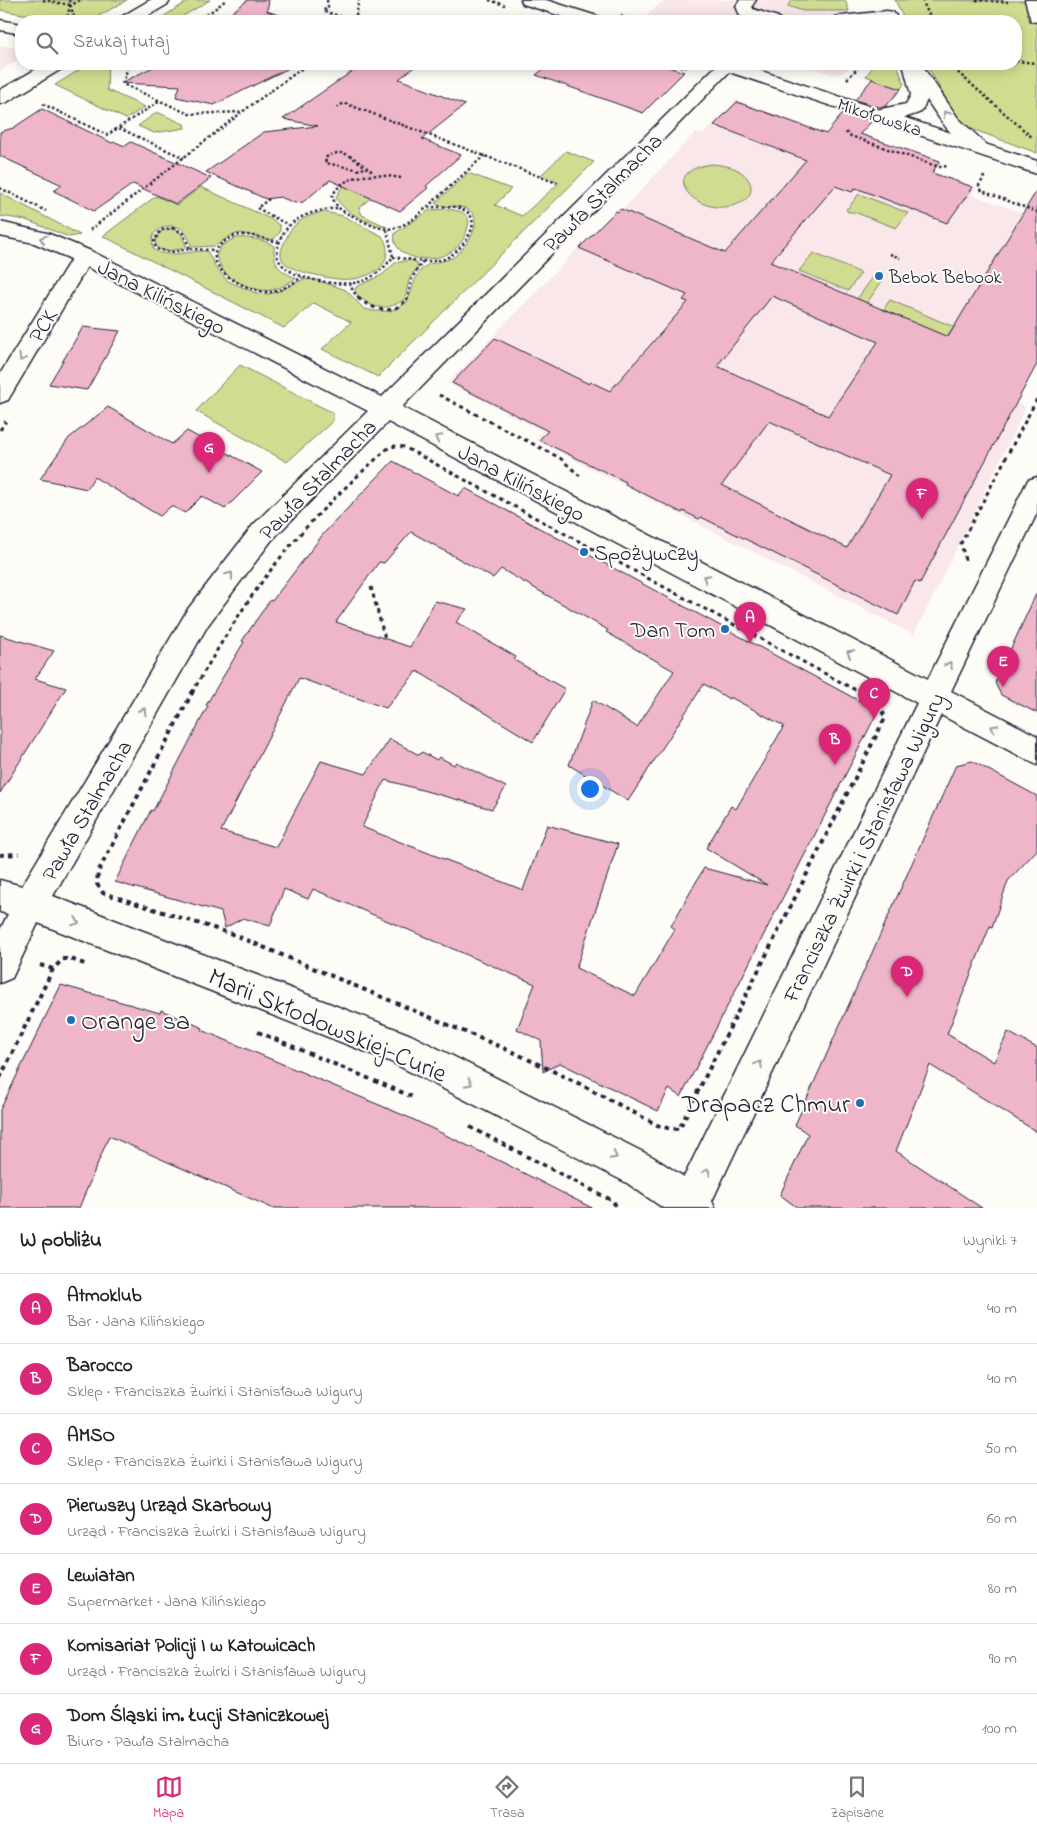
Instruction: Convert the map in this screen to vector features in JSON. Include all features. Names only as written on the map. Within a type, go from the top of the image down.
[{"type":"street","points":[[138,15],[162,0]]},
{"type":"street","points":[[529,0],[575,15]]},
{"type":"street","points":[[748,0],[744,6],[746,12],[755,15]]},
{"type":"street","points":[[879,0],[886,15]]},
{"type":"street","points":[[1034,0],[1037,17]]},
{"type":"street","points":[[0,25],[15,28]]},
{"type":"street","points":[[0,98],[47,70]]},
{"type":"street","name":"Pawła Stalmacha","points":[[0,966],[15,900],[198,617],[262,534],[719,70]]},
{"type":"street","name":"Mikołowska","points":[[743,70],[1037,168]]},
{"type":"street","points":[[878,115],[904,112],[914,108],[920,95],[913,70]]},
{"type":"street","points":[[915,70],[951,122],[980,149]]},
{"type":"street","name":"Jana Kilińskiego","points":[[0,229],[40,238],[85,244],[384,410],[1037,751]]},
{"type":"street","name":"PCK","points":[[0,394],[85,244]]},
{"type":"street","name":"Franciszka Żwirki i Stanisława Wigury","points":[[692,1207],[935,697],[948,666],[1037,487]]},
{"type":"street","name":"Marii Skłodowskiej-Curie","points":[[15,900],[398,1047],[640,1170],[692,1207]]},
{"type":"path","points":[[43,0],[70,5],[80,0]]},
{"type":"path","points":[[69,0],[73,15]]},
{"type":"path","points":[[207,15],[226,0]]},
{"type":"path","points":[[327,0],[328,7],[324,11],[336,15]]},
{"type":"path","points":[[356,15],[359,0]]},
{"type":"path","points":[[922,0],[929,15]]},
{"type":"path","points":[[68,15],[70,5]]},
{"type":"path","points":[[1022,62],[1037,63]]},
{"type":"path","points":[[127,70],[123,84],[190,114],[242,112]]},
{"type":"path","points":[[85,244],[184,158],[242,112],[300,70]]},
{"type":"path","points":[[841,84],[856,70]]},
{"type":"path","points":[[956,70],[1035,140]]},
{"type":"path","points":[[43,104],[108,135],[160,101]]},
{"type":"path","points":[[337,108],[344,103],[451,145],[459,145],[557,183]]},
{"type":"path","points":[[119,128],[184,158]]},
{"type":"path","points":[[854,138],[933,165]]},
{"type":"path","points":[[364,168],[360,170],[331,166],[326,163],[325,158],[330,153],[340,152],[350,155],[364,168],[377,174],[401,178]]},
{"type":"path","points":[[387,230],[392,257],[387,266],[374,277],[358,283],[302,276],[280,264],[277,256],[279,242],[288,225],[306,214],[321,209],[337,208],[377,229],[387,230],[407,224],[485,155]]},
{"type":"path","points":[[979,171],[984,178],[979,186],[982,191],[1037,212]]},
{"type":"path","points":[[337,208],[332,197],[336,189],[359,176],[377,174]]},
{"type":"path","points":[[269,198],[257,208],[288,225]]},
{"type":"path","points":[[392,257],[423,261],[445,259],[465,243],[473,220],[470,215],[463,210],[427,207]]},
{"type":"path","points":[[190,249],[183,233],[173,228],[161,230],[154,240],[154,245],[159,251],[214,250],[229,238],[242,235],[279,242]]},
{"type":"path","points":[[214,250],[213,255],[223,272],[234,282],[254,291],[269,292],[284,288],[302,276]]},
{"type":"path","points":[[890,254],[900,258]]},
{"type":"path","points":[[350,283],[352,292],[368,308],[390,309],[402,304],[407,299],[413,277],[423,261]]},
{"type":"path","points":[[439,390],[438,394],[560,458],[583,479]]},
{"type":"path","points":[[961,568],[965,560],[961,543],[1037,399]]},
{"type":"path","points":[[0,430],[9,416]]},
{"type":"path","points":[[395,446],[404,448],[875,700],[884,712],[885,718],[688,1115],[679,1129],[661,1127],[580,1084],[401,1004],[232,934],[103,893],[97,884],[98,872],[211,658],[270,571],[288,548],[322,510],[387,449],[395,446]]},
{"type":"path","points":[[371,587],[385,639]]},
{"type":"path","points":[[0,1078],[53,969],[63,959],[71,959],[89,966]]},
{"type":"path","points":[[252,1030],[414,1098]]},
{"type":"path","points":[[466,1125],[613,1201],[617,1208]]},
{"type":"shaded area","points":[[664,0],[844,0],[850,15],[647,15]]},
{"type":"shaded area","points":[[0,45],[15,48],[15,62],[0,71]]},
{"type":"shaded area","points":[[820,70],[846,70],[835,75]]},
{"type":"shaded area","points":[[736,100],[976,187],[972,195],[1037,218],[1037,364],[1016,403],[1026,407],[914,635],[536,440],[542,431],[448,383],[618,207],[623,209],[696,132],[704,134]]},
{"type":"green space","points":[[0,0],[127,0],[101,15],[29,15],[0,10]]},
{"type":"green space","points":[[190,0],[210,0],[185,15],[166,15]]},
{"type":"green space","points":[[793,0],[845,0],[849,11],[803,11],[787,6]]},
{"type":"green space","points":[[895,0],[1037,1],[1037,153],[961,125],[929,70],[1022,70],[1022,15],[902,15]]},
{"type":"green space","points":[[79,70],[108,70],[107,90],[145,107],[126,119],[55,85]]},
{"type":"green space","points":[[870,70],[899,70],[904,84],[900,90],[866,76]]},
{"type":"green space","points":[[157,112],[184,124],[185,128],[154,133],[138,126]]},
{"type":"green space","points":[[566,151],[594,162],[378,377],[322,349],[351,322],[314,303],[284,328],[103,236],[156,196],[177,205],[201,187],[273,220],[280,226],[280,232],[274,239],[268,240],[241,233],[232,235],[215,246],[192,247],[185,232],[175,226],[168,226],[157,231],[153,236],[154,250],[166,254],[207,251],[217,269],[228,281],[256,293],[269,294],[304,279],[317,280],[346,290],[364,309],[390,311],[406,303],[416,278],[423,268],[427,265],[452,258],[462,249],[471,236],[475,222],[474,215],[469,210],[435,203],[468,173],[511,189],[495,205],[522,216],[559,183],[541,175]]},
{"type":"green space","points":[[713,164],[733,168],[746,176],[751,190],[746,199],[740,203],[725,207],[710,206],[698,201],[688,193],[684,184],[685,176],[695,168]]},
{"type":"green space","points":[[354,180],[387,184],[359,208],[362,215],[387,227],[373,224],[358,217],[339,202],[336,197],[342,187]]},
{"type":"green space","points":[[0,193],[80,235],[69,237],[26,220],[0,216]]},
{"type":"green space","points":[[859,194],[908,213],[896,228],[854,212],[848,212],[846,209]]},
{"type":"green space","points":[[430,210],[456,210],[462,213],[469,221],[463,238],[453,250],[440,257],[426,259],[413,257],[402,252],[396,244],[395,233]]},
{"type":"green space","points":[[325,212],[343,216],[382,236],[387,252],[380,268],[366,276],[343,279],[304,272],[292,268],[283,261],[282,250],[292,228],[307,217]]},
{"type":"green space","points":[[167,229],[174,229],[181,233],[187,248],[167,251],[158,249],[155,243],[159,233]]},
{"type":"green space","points":[[235,238],[255,239],[274,246],[278,266],[281,270],[296,278],[272,290],[260,290],[234,280],[224,271],[216,256],[221,246]]},
{"type":"green space","points":[[813,253],[861,273],[848,291],[799,271]]},
{"type":"green space","points":[[410,260],[416,262],[418,267],[409,279],[405,299],[398,303],[391,306],[378,307],[366,302],[355,291],[356,287],[382,275],[395,263]]},
{"type":"green space","points":[[873,277],[882,281],[867,303],[857,299]]},
{"type":"green space","points":[[890,300],[954,327],[947,337],[883,310]]},
{"type":"green space","points":[[240,365],[333,413],[333,421],[287,462],[196,411]]},
{"type":"building","points":[[248,0],[269,0],[267,11],[279,15],[228,15]]},
{"type":"building","points":[[147,70],[285,70],[214,105],[176,97],[180,86],[121,83]]},
{"type":"building","points":[[354,70],[410,70],[399,79],[465,105],[422,139],[461,155],[426,186],[428,188],[400,211],[330,180],[303,202],[295,203],[280,197],[266,199],[206,172],[264,132],[318,126],[283,119]]},
{"type":"building","points":[[542,70],[678,70],[684,72],[643,113],[536,75]]},
{"type":"building","points":[[872,79],[901,89],[886,106],[879,107],[855,100]]},
{"type":"building","points":[[737,102],[826,134],[844,112],[872,121],[860,134],[940,161],[932,173],[973,187],[947,223],[856,188],[852,192],[835,186],[770,262],[948,337],[1037,190],[1037,364],[920,583],[915,581],[898,615],[701,517],[699,519],[683,511],[682,513],[625,484],[626,482],[539,440],[548,431],[452,383],[495,338],[589,384],[591,382],[610,391],[688,302],[683,300],[687,295],[579,248],[616,211],[618,212],[621,209],[725,253],[806,160],[714,125]],"holes":[[[772,296],[878,342],[828,416],[717,366]],[[769,421],[890,475],[847,548],[722,485]]]},
{"type":"building","points":[[42,109],[112,143],[115,142],[125,146],[131,142],[211,178],[176,204],[133,184],[94,211],[54,191],[62,185],[0,156],[0,132],[13,128]]},
{"type":"building","points":[[83,327],[120,331],[87,390],[49,384]]},
{"type":"building","points":[[108,407],[172,444],[187,431],[262,472],[225,509],[202,496],[185,513],[171,506],[160,516],[94,477],[87,489],[40,479],[69,438]]},
{"type":"building","points":[[393,461],[458,496],[465,488],[878,711],[681,1097],[669,1089],[658,1111],[560,1063],[543,1072],[541,1041],[517,1029],[535,984],[313,889],[308,899],[284,889],[270,926],[243,918],[225,928],[221,912],[115,882],[151,810],[153,811],[208,706],[206,705],[244,642],[242,641],[270,600],[272,601],[324,533]],"holes":[[[411,532],[493,578],[501,569],[608,630],[606,632],[674,671],[637,727],[593,700],[569,765],[628,801],[704,684],[729,699],[730,697],[784,726],[736,809],[731,806],[706,848],[767,885],[704,868],[671,926],[675,929],[635,996],[576,968],[618,844],[547,825],[523,890],[362,827],[385,780],[492,809],[506,787],[456,762],[454,765],[439,757],[437,760],[422,752],[419,755],[390,739],[366,774],[321,761],[276,847],[221,831],[299,678],[386,708],[417,671],[533,742],[565,689],[514,660],[516,657],[456,622],[467,609],[435,601],[410,647],[336,622],[379,562],[384,563]]]},
{"type":"building","points":[[1037,592],[1037,713],[1001,695],[995,683]]},
{"type":"building","points":[[0,635],[54,651],[35,679],[66,688],[0,793]]},
{"type":"building","points":[[972,761],[1037,796],[1037,850],[1008,881],[992,927],[990,926],[947,1034],[994,1062],[1008,1032],[1037,1048],[1037,1132],[930,1065],[896,1151],[982,1208],[798,1208],[780,1195],[808,1134],[795,1125],[956,765]]},
{"type":"building","points":[[61,985],[160,1013],[161,1010],[203,1028],[202,1030],[410,1118],[592,1208],[272,1208],[109,1136],[79,1208],[0,1208],[0,1110]]},
{"type":"place","name":"Bebok Bebook","points":[[879,276]]},
{"type":"place","name":"Dom Śląski im. Łucji Staniczkowej","points":[[209,473]]},
{"type":"place","name":"Komisariat Policji I w Katowicach","points":[[922,519]]},
{"type":"place","name":"Spożywczy","points":[[584,552]]},
{"type":"place","name":"Dan Tom","points":[[725,629]]},
{"type":"place","name":"Atmoklub","points":[[750,643]]},
{"type":"place","name":"Lewiatan","points":[[1003,687]]},
{"type":"place","name":"AMSO","points":[[874,719]]},
{"type":"place","name":"Barocco","points":[[835,765]]},
{"type":"place","name":"Pierwszy Urząd Skarbowy","points":[[907,997]]},
{"type":"place","name":"Orange sa","points":[[71,1020]]},
{"type":"place","name":"Drapacz Chmur","points":[[860,1103]]}]
